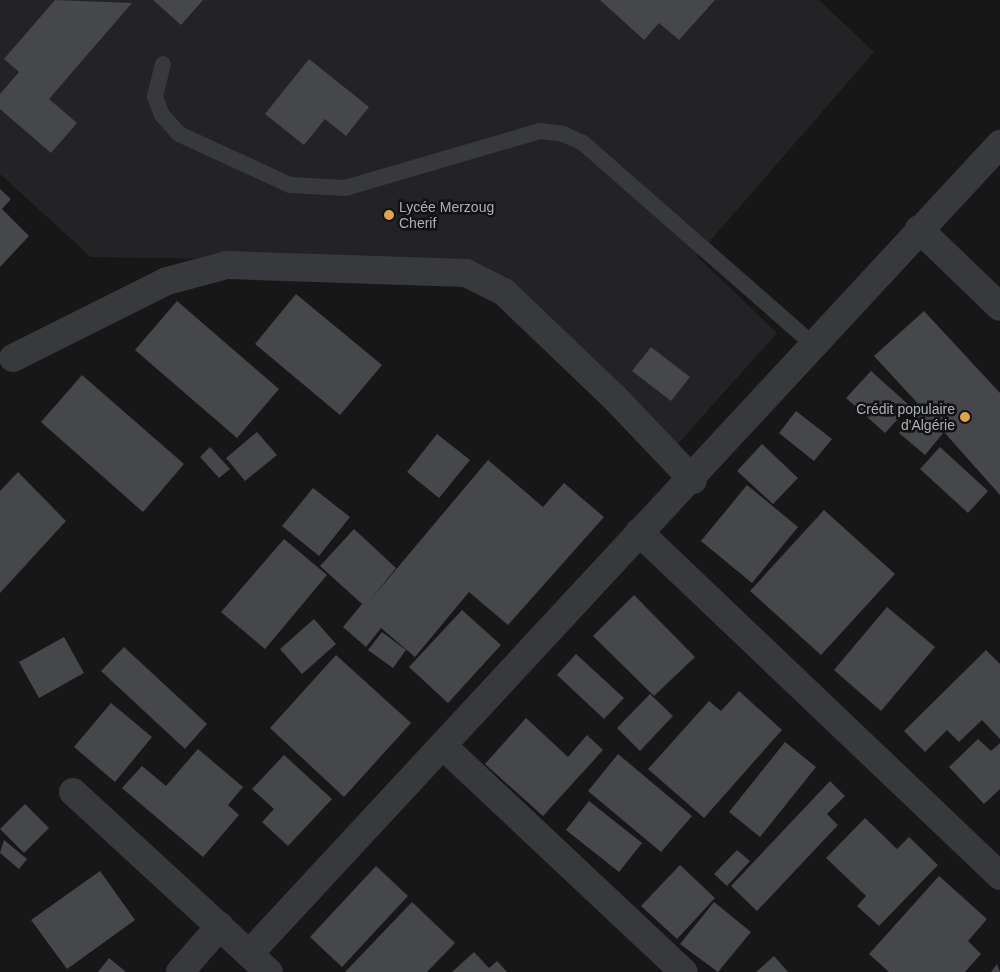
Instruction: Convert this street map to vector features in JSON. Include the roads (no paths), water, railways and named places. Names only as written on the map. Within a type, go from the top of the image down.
[{"type":"street","points":[[250,954],[639,532],[693,480],[813,344],[1000,144]]},
{"type":"street","points":[[919,229],[1000,307]]},
{"type":"street","points":[[13,358],[167,281],[227,265],[466,273],[504,292],[614,396],[693,480]]},
{"type":"street","points":[[639,532],[1000,876]]},
{"type":"street","points":[[443,746],[684,972]]},
{"type":"street","points":[[74,792],[269,972]]},
{"type":"street","points":[[180,972],[220,926]]},
{"type":"lane","points":[[163,64],[155,98],[162,115],[179,134],[290,185],[345,188],[540,131],[563,134],[583,143],[813,344]]},
{"type":"place","name":"Lycée Merzoug Cherif","points":[[389,215]]},
{"type":"place","name":"Crédit populaire d'Algérie","points":[[965,417]]}]
